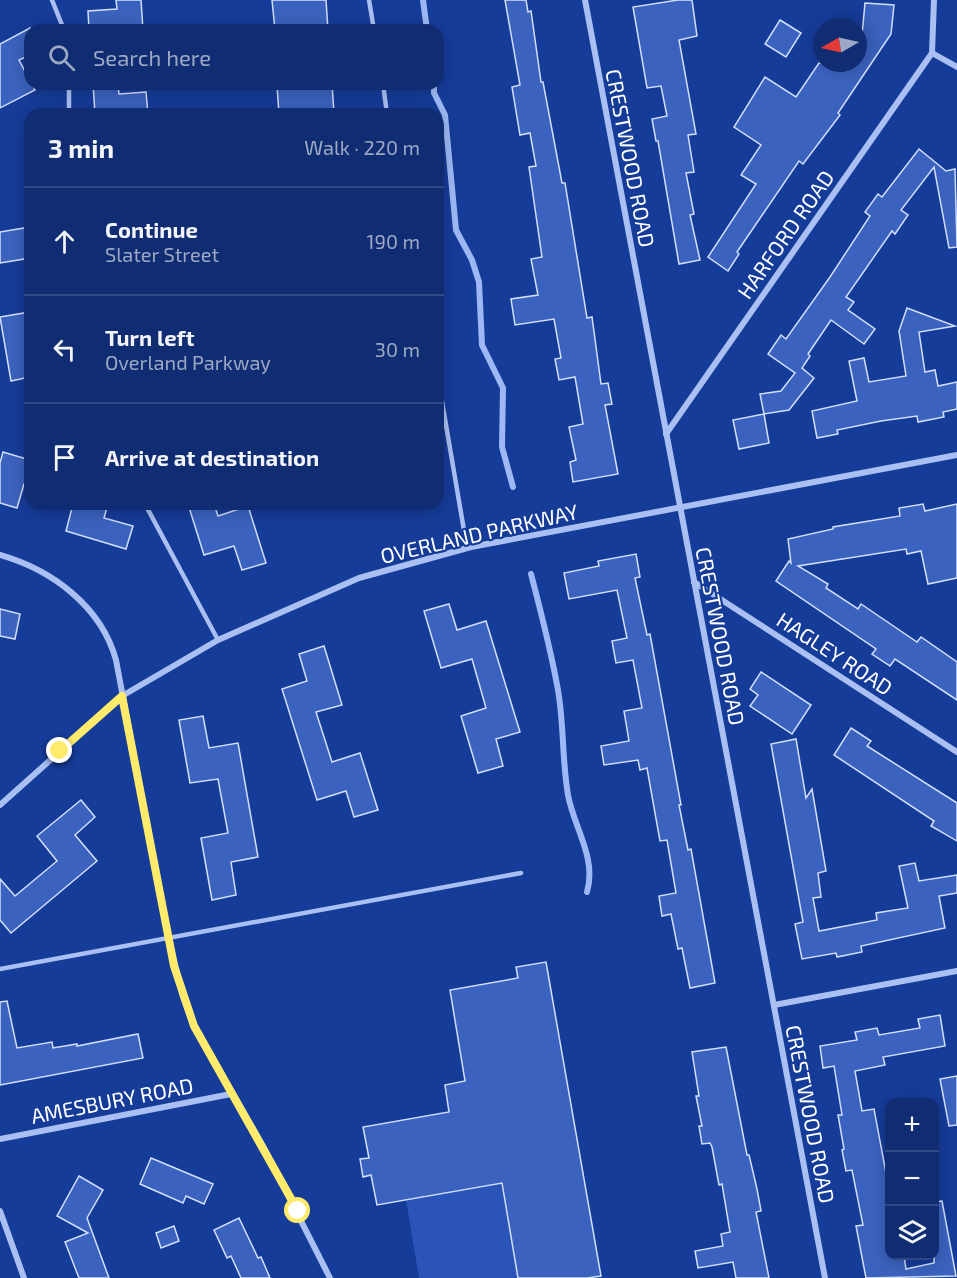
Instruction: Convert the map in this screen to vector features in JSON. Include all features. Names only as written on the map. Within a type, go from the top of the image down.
[{"type":"street","name":"CRESTWOOD ROAD","points":[[585,0],[825,1278]]},
{"type":"street","points":[[934,0],[932,53],[957,68]]},
{"type":"street","name":"HARFORD ROAD","points":[[666,434],[932,53]]},
{"type":"street","name":"OVERLAND PARKWAY","points":[[0,805],[122,696],[218,640],[359,578],[467,548],[957,456]]},
{"type":"street","points":[[0,555],[24,562],[53,577],[68,588],[91,613],[114,652],[168,936],[183,997],[194,1026],[268,1155],[330,1278]]},
{"type":"street","name":"HAGLEY ROAD","points":[[694,582],[957,752]]},
{"type":"street","points":[[774,1005],[957,971]]},
{"type":"street","name":"AMESBURY ROAD","points":[[0,1139],[231,1094]]},
{"type":"street","points":[[0,1211],[24,1278]]},
{"type":"lane","points":[[52,0],[62,24]]},
{"type":"lane","points":[[369,0],[373,24]]},
{"type":"lane","points":[[69,90],[69,108]]},
{"type":"lane","points":[[384,90],[386,108]]},
{"type":"lane","points":[[444,413],[467,548]]},
{"type":"lane","points":[[147,510],[218,640]]},
{"type":"lane","points":[[0,969],[168,936],[521,873]]},
{"type":"shaded area","points":[[502,1183],[518,1278],[419,1278],[406,1200]]},
{"type":"building","points":[[116,0],[141,0],[143,24],[89,24],[88,11],[117,9]]},
{"type":"building","points":[[272,0],[326,0],[328,24],[274,24]]},
{"type":"building","points":[[505,0],[526,0],[528,12],[531,11],[541,82],[543,82],[562,183],[565,183],[587,318],[592,317],[601,384],[608,383],[612,404],[605,405],[618,474],[573,482],[570,462],[576,460],[569,427],[583,424],[575,377],[559,380],[555,359],[561,358],[554,319],[515,325],[511,299],[538,295],[531,259],[542,257],[529,167],[536,166],[530,133],[520,135],[512,87],[520,85]]},
{"type":"building","points":[[692,0],[697,36],[679,40],[696,134],[688,135],[694,172],[686,173],[694,214],[690,215],[700,260],[679,264],[658,141],[656,141],[652,119],[667,116],[661,86],[647,88],[633,7]]},
{"type":"building","points":[[865,3],[894,5],[891,34],[867,70],[867,18],[864,18]]},
{"type":"building","points":[[780,20],[801,33],[786,57],[765,44]]},
{"type":"building","points":[[24,31],[24,58],[19,60],[24,69],[24,90],[35,90],[0,108],[0,44]]},
{"type":"building","points":[[813,72],[866,72],[838,113],[840,115],[803,164],[799,161],[737,252],[739,254],[728,271],[708,257],[756,184],[741,175],[761,145],[734,127],[765,77],[796,97]]},
{"type":"building","points":[[93,90],[119,90],[119,94],[146,92],[147,108],[95,108]]},
{"type":"building","points":[[277,90],[332,90],[334,108],[279,108]]},
{"type":"building","points":[[919,149],[946,171],[955,169],[957,247],[949,248],[934,167],[901,210],[908,215],[895,234],[892,231],[846,297],[854,302],[848,310],[875,329],[864,344],[831,320],[808,354],[810,356],[802,368],[814,378],[789,410],[764,414],[760,394],[781,391],[795,373],[768,354],[781,335],[786,339],[830,277],[870,216],[865,212],[878,194],[882,197]]},
{"type":"building","points":[[24,228],[24,259],[0,263],[0,232]]},
{"type":"building","points":[[907,308],[955,326],[919,332],[925,372],[935,370],[938,386],[957,382],[957,409],[943,412],[944,417],[918,422],[917,416],[881,421],[837,430],[838,434],[817,438],[812,411],[857,401],[849,361],[864,358],[869,382],[906,376],[899,331]]},
{"type":"building","points":[[24,313],[24,378],[11,381],[0,317]]},
{"type":"building","points":[[764,414],[769,443],[739,449],[733,420]]},
{"type":"building","points":[[3,452],[24,458],[24,484],[17,508],[0,503],[0,463]]},
{"type":"building","points":[[923,504],[925,511],[957,504],[957,578],[928,584],[921,551],[907,554],[906,549],[798,566],[828,584],[826,588],[858,609],[861,604],[917,642],[921,637],[957,662],[957,700],[895,659],[890,666],[872,654],[876,649],[776,581],[789,561],[791,563],[788,539],[833,529],[833,527],[900,516],[899,508]]},
{"type":"building","points":[[71,510],[106,510],[104,518],[133,526],[126,549],[66,531]]},
{"type":"building","points":[[190,510],[216,510],[218,516],[236,510],[249,510],[266,563],[242,570],[234,546],[204,555]]},
{"type":"building","points":[[636,554],[640,577],[635,578],[647,635],[650,634],[681,805],[679,805],[688,850],[691,849],[715,983],[690,988],[682,948],[678,949],[671,914],[662,916],[659,896],[676,893],[667,840],[660,841],[647,768],[640,770],[638,760],[604,765],[601,746],[629,741],[624,711],[642,708],[633,660],[616,663],[612,641],[627,638],[617,590],[569,599],[564,573],[599,566],[598,561]]},
{"type":"building","points":[[449,604],[457,630],[486,621],[520,732],[496,739],[503,766],[478,773],[461,716],[486,708],[472,659],[441,668],[424,611]]},
{"type":"building","points":[[0,609],[20,614],[15,639],[0,636]]},
{"type":"building","points":[[324,646],[342,705],[316,712],[332,762],[360,753],[378,810],[354,817],[346,791],[317,800],[282,689],[307,681],[299,654]]},
{"type":"building","points":[[761,672],[811,705],[792,734],[750,706],[758,695],[750,689]]},
{"type":"building","points":[[203,716],[209,748],[238,743],[258,857],[231,862],[236,895],[212,900],[201,838],[228,833],[218,779],[190,783],[179,720]]},
{"type":"building","points":[[851,728],[871,741],[867,746],[957,803],[957,841],[931,826],[934,821],[834,755]]},
{"type":"building","points":[[796,739],[806,798],[812,789],[826,871],[818,873],[821,897],[813,898],[819,931],[877,920],[876,913],[908,908],[899,866],[915,863],[919,881],[957,875],[957,893],[939,896],[945,928],[861,946],[862,952],[837,957],[836,953],[802,959],[795,924],[803,922],[771,744]]},
{"type":"building","points":[[81,800],[95,817],[75,835],[97,861],[11,933],[0,920],[0,879],[15,896],[57,861],[37,836]]},
{"type":"building","points":[[546,962],[601,1276],[518,1278],[502,1183],[377,1205],[371,1175],[363,1177],[360,1159],[369,1158],[363,1127],[449,1112],[445,1085],[465,1081],[450,990],[518,978],[516,967]]},
{"type":"building","points":[[7,1001],[17,1048],[52,1042],[53,1048],[77,1044],[77,1046],[138,1034],[143,1058],[0,1085],[0,1002]]},
{"type":"building","points":[[940,1015],[945,1046],[883,1057],[885,1065],[855,1071],[862,1111],[874,1109],[885,1168],[885,1260],[905,1260],[906,1269],[939,1260],[939,1201],[942,1201],[956,1276],[866,1278],[856,1226],[863,1225],[852,1170],[846,1171],[842,1150],[844,1149],[838,1115],[842,1115],[834,1066],[823,1068],[820,1046],[857,1040],[855,1032],[877,1028],[879,1035],[920,1028],[918,1019]]},
{"type":"building","points":[[726,1047],[747,1155],[749,1155],[757,1189],[761,1211],[756,1212],[769,1278],[736,1278],[733,1262],[698,1268],[695,1251],[723,1246],[721,1234],[730,1232],[722,1184],[719,1185],[712,1147],[710,1143],[702,1144],[699,1126],[702,1126],[696,1096],[699,1096],[692,1052]]},
{"type":"building","points":[[957,1076],[957,1125],[949,1126],[940,1079]]},
{"type":"building","points":[[151,1158],[213,1184],[204,1204],[186,1196],[183,1203],[140,1184]]},
{"type":"building","points":[[79,1176],[103,1190],[87,1218],[109,1278],[79,1278],[65,1242],[88,1233],[57,1216]]},
{"type":"building","points":[[239,1218],[270,1278],[241,1278],[231,1256],[227,1258],[214,1230]]},
{"type":"building","points":[[174,1226],[179,1241],[161,1248],[156,1233]]},
{"type":"waterway","points":[[423,0],[426,24]]},
{"type":"waterway","points":[[434,90],[442,108]]},
{"type":"waterway","points":[[444,113],[456,230],[472,260],[479,282],[482,345],[503,388],[502,447],[513,487]]},
{"type":"waterway","points":[[531,574],[558,690],[568,795],[584,843],[589,867],[587,892]]},
{"type":"route","points":[[60,751],[122,696],[174,966],[183,997],[194,1026],[298,1211]]}]
